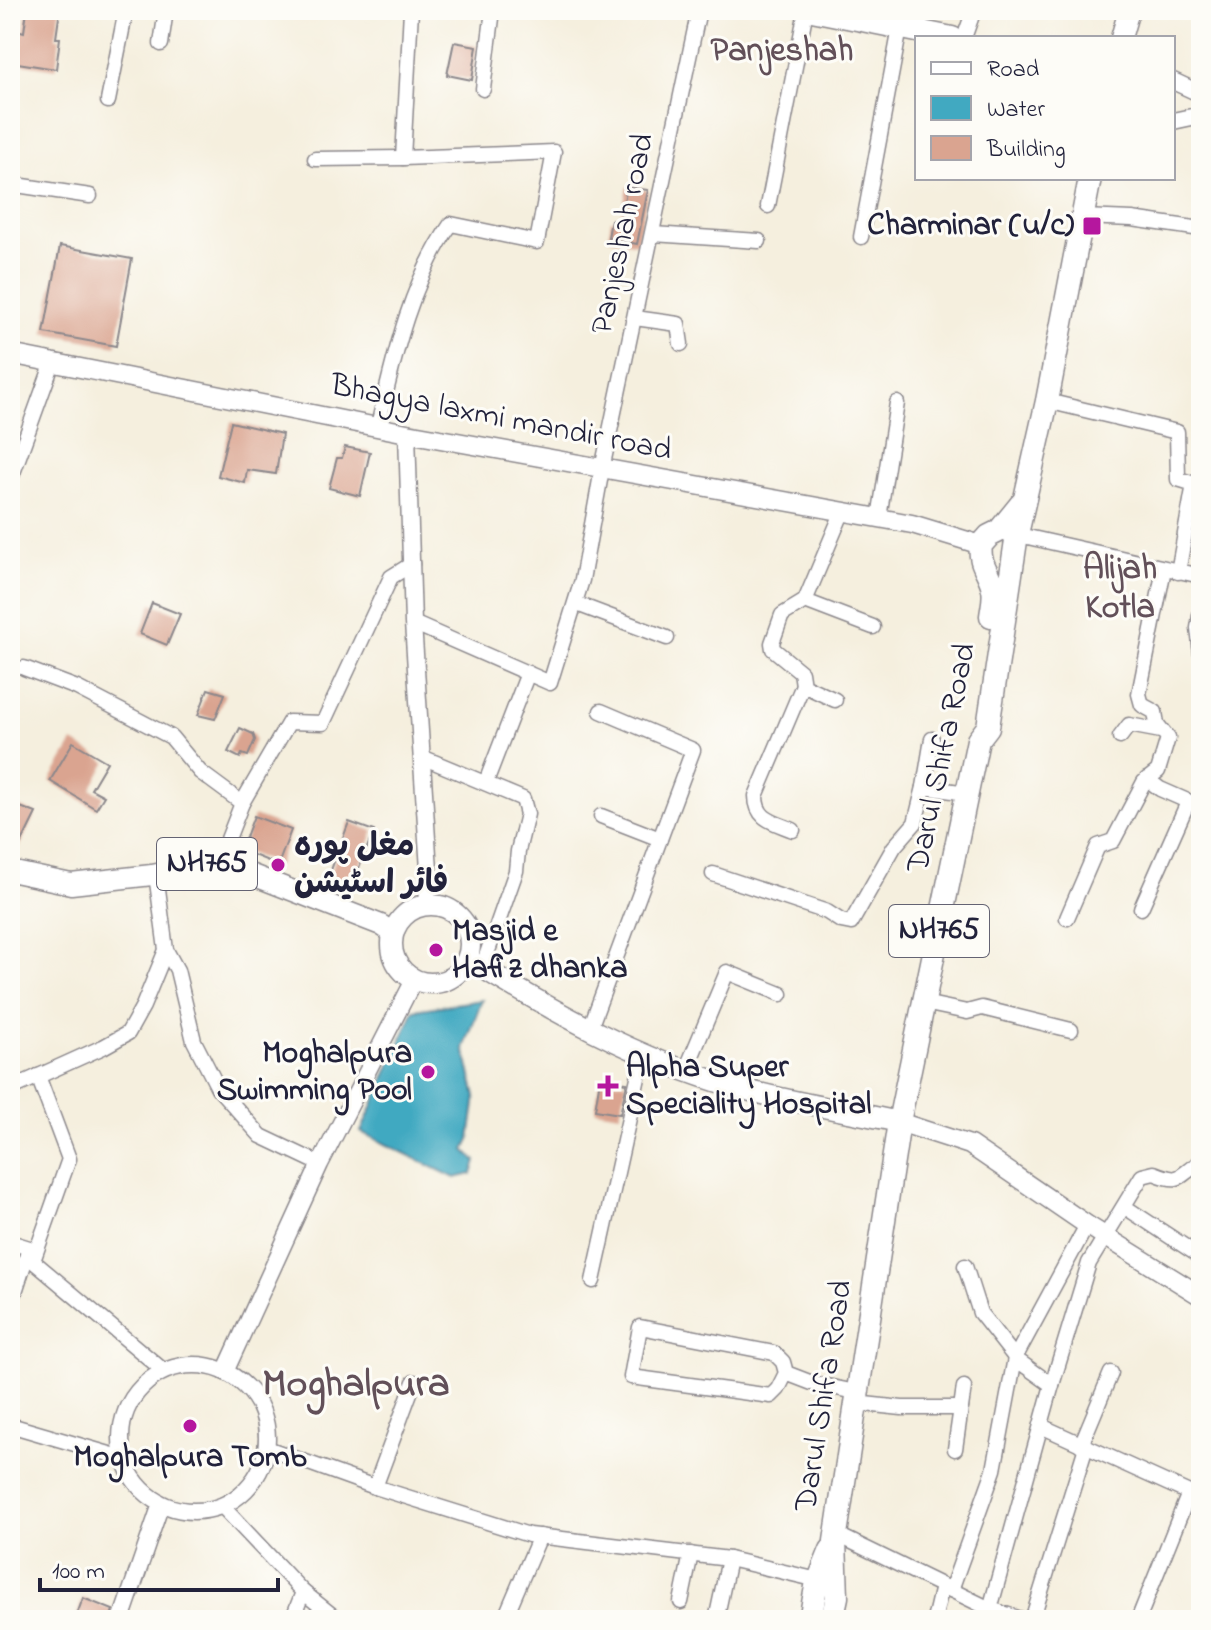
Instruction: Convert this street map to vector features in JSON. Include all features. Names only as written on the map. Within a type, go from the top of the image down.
[{"type":"highway","points":[[809,10],[859,15],[900,28],[942,36]]},
{"type":"highway","points":[[999,537],[1026,498],[1090,180]]},
{"type":"highway","name":"NH765","points":[[978,740],[974,723],[994,593],[980,560],[999,537]]},
{"type":"highway","name":"Darul Shifa Road","points":[[832,1620],[837,1597],[836,1538],[854,1399],[899,1122],[978,740],[988,727],[999,537]]},
{"type":"highway","name":"Darul Shifa Road","points":[[810,1620],[818,1580],[836,1538]]},
{"type":"main road","points":[[1113,36],[1118,10]]},
{"type":"main road","points":[[1122,36],[1129,10]]},
{"type":"main road","name":"Bhagya laxmi mandir road","points":[[10,354],[407,433],[842,513],[999,537]]},
{"type":"main road","name":"NH765","points":[[10,871],[71,884],[156,874],[219,862],[326,902],[393,933]]},
{"type":"main road","points":[[475,963],[450,979],[436,983],[414,980],[397,963],[392,948],[393,933],[400,919],[412,909],[427,905],[443,906],[457,913],[466,925],[475,963],[539,1003],[643,1055],[732,1086],[899,1122],[970,1145],[1105,1237],[1201,1296]]},
{"type":"street","points":[[108,101],[126,10]]},
{"type":"street","points":[[161,44],[166,10]]},
{"type":"street","points":[[403,158],[411,10]]},
{"type":"street","points":[[483,89],[493,10]]},
{"type":"street","name":"Panjeshah road","points":[[528,673],[550,683],[577,604],[602,469],[699,10]]},
{"type":"street","points":[[768,206],[809,10]]},
{"type":"street","points":[[965,36],[974,10]]},
{"type":"street","points":[[861,237],[900,28]]},
{"type":"street","points":[[1175,82],[1201,94]]},
{"type":"street","points":[[1175,121],[1201,115]]},
{"type":"street","points":[[315,159],[554,152],[537,242],[451,224],[440,240],[396,350],[378,426]]},
{"type":"street","points":[[10,184],[90,196]]},
{"type":"street","points":[[1083,217],[1132,219],[1201,229]]},
{"type":"street","points":[[653,234],[759,241]]},
{"type":"street","points":[[635,318],[678,324],[681,344]]},
{"type":"street","points":[[10,481],[53,362]]},
{"type":"street","points":[[1047,401],[1177,432],[1178,479],[1198,485],[1171,570],[1139,694],[1142,705],[1155,712],[1161,731],[1168,738],[1167,746],[1158,771],[1144,782],[1113,841],[1098,846],[1067,918]]},
{"type":"street","points":[[879,518],[897,403]]},
{"type":"street","points":[[407,433],[413,623],[429,870],[427,905]]},
{"type":"street","points":[[793,830],[761,817],[756,808],[756,796],[803,685],[801,672],[776,653],[772,643],[782,615],[805,601],[842,513]]},
{"type":"street","points":[[999,537],[1201,576]]},
{"type":"street","points":[[219,862],[242,803],[289,722],[323,723],[391,577],[412,564]]},
{"type":"street","points":[[805,601],[873,627]]},
{"type":"street","points":[[577,604],[667,638]]},
{"type":"street","points":[[1201,610],[1198,628],[1201,654]]},
{"type":"street","points":[[413,623],[528,673],[486,782]]},
{"type":"street","points":[[24,668],[77,688],[171,737],[200,772],[242,803]]},
{"type":"street","points":[[803,685],[835,700]]},
{"type":"street","points":[[590,1028],[693,750],[601,711]]},
{"type":"street","points":[[1120,737],[1129,725],[1161,731]]},
{"type":"street","points":[[713,874],[851,923],[894,847],[915,823],[932,739]]},
{"type":"street","points":[[422,757],[523,799],[527,814],[516,871],[475,963]]},
{"type":"street","points":[[1141,908],[1195,805],[1160,789],[1147,779]]},
{"type":"street","points":[[924,787],[967,793]]},
{"type":"street","points":[[601,816],[660,839]]},
{"type":"street","points":[[156,874],[166,950],[177,970],[194,1041],[218,1088],[261,1136],[320,1164]]},
{"type":"street","points":[[10,1089],[128,1033],[166,950]]},
{"type":"street","points":[[686,1070],[727,972],[781,994]]},
{"type":"street","points":[[225,1372],[320,1164],[414,980]]},
{"type":"street","points":[[924,1003],[967,1012],[982,1008],[1071,1030]]},
{"type":"street","points":[[593,1281],[643,1055]]},
{"type":"street","points":[[10,1307],[69,1159],[38,1076]]},
{"type":"street","points":[[988,1615],[1089,1263],[1142,1176],[1154,1173],[1178,1180],[1201,1162]]},
{"type":"street","points":[[1125,1207],[1201,1257]]},
{"type":"street","points":[[934,1620],[994,1470],[1015,1358],[1087,1225]]},
{"type":"street","points":[[10,1242],[33,1249]]},
{"type":"street","points":[[33,1249],[33,1261],[164,1371]]},
{"type":"street","points":[[965,1266],[980,1313],[1015,1358],[1052,1385]]},
{"type":"street","points":[[640,1327],[774,1353],[783,1362],[786,1373],[771,1396],[631,1377],[640,1327]]},
{"type":"street","points":[[184,1365],[205,1366],[225,1372],[245,1385],[259,1403],[267,1425],[267,1448],[259,1472],[244,1493],[222,1506],[202,1511],[181,1511],[161,1504],[144,1492],[131,1477],[123,1458],[120,1437],[128,1407],[146,1382],[164,1371],[184,1365]]},
{"type":"street","points":[[786,1373],[854,1399],[902,1408],[961,1408]]},
{"type":"street","points":[[1032,1620],[1084,1446],[1111,1373]]},
{"type":"street","points":[[375,1487],[414,1382]]},
{"type":"street","points":[[955,1449],[964,1387]]},
{"type":"street","points":[[10,1425],[123,1458]]},
{"type":"street","points":[[1041,1426],[1189,1493],[1138,1620]]},
{"type":"street","points":[[267,1448],[375,1487],[540,1536],[729,1559],[818,1580]]},
{"type":"street","points":[[121,1620],[161,1504]]},
{"type":"street","points":[[222,1506],[303,1592],[338,1620]]},
{"type":"street","points":[[505,1620],[540,1536]]},
{"type":"street","points":[[836,1538],[946,1588],[988,1615],[1024,1620]]},
{"type":"street","points":[[681,1602],[691,1554]]},
{"type":"street","points":[[716,1620],[729,1559]]},
{"type":"street","points":[[292,1620],[303,1592]]},
{"type":"water","name":"Moghalpura Swimming Pool","points":[[482,1000],[464,1048],[476,1096],[470,1140],[465,1150],[476,1161],[472,1174],[455,1178],[361,1132],[414,1010]]},
{"type":"building","points":[[27,10],[60,10],[56,69],[11,62],[17,30],[24,32]]},
{"type":"building","points":[[454,42],[477,46],[472,80],[447,75]]},
{"type":"building","points":[[627,187],[648,190],[637,244],[608,238],[611,220],[620,221]]},
{"type":"building","points":[[60,246],[132,259],[116,346],[44,333]]},
{"type":"building","points":[[231,422],[282,434],[276,474],[247,470],[245,483],[218,476]]},
{"type":"building","points":[[345,447],[370,452],[360,496],[329,488],[337,458],[342,458]]},
{"type":"building","points":[[152,603],[180,614],[167,645],[140,634]]},
{"type":"building","points":[[208,689],[225,694],[215,719],[198,715]]},
{"type":"building","points":[[240,728],[253,734],[255,740],[248,756],[242,754],[240,758],[228,752]]},
{"type":"building","points":[[73,742],[107,762],[91,789],[104,796],[96,809],[50,781]]},
{"type":"building","points":[[10,803],[36,813],[14,858],[10,858]]},
{"type":"building","points":[[254,816],[291,830],[278,865],[241,850]]},
{"type":"building","points":[[349,822],[374,831],[351,887],[328,878]]},
{"type":"building","points":[[600,1079],[627,1083],[620,1114],[595,1110]]},
{"type":"building","points":[[83,1598],[113,1610],[110,1620],[75,1620]]},
{"type":"place","name":"Charminar (u/c)","points":[[1092,226]]},
{"type":"place","name":"مغل پورہ فائر اسٹیشن","points":[[278,865]]},
{"type":"place","name":"Masjid e Hafiz dhanka","points":[[436,950]]},
{"type":"place","name":"Moghalpura Swimming Pool","points":[[428,1072]]},
{"type":"place","name":"Alpha Super Speciality Hospital","points":[[608,1086]]},
{"type":"place","name":"Moghalpura Tomb","points":[[190,1426]]},
{"type":"district","name":"Panjeshah","points":[[782,52]]},
{"type":"district","name":"Alijah Kotla","points":[[1120,590]]},
{"type":"district","name":"Moghalpura","points":[[356,1385]]}]
